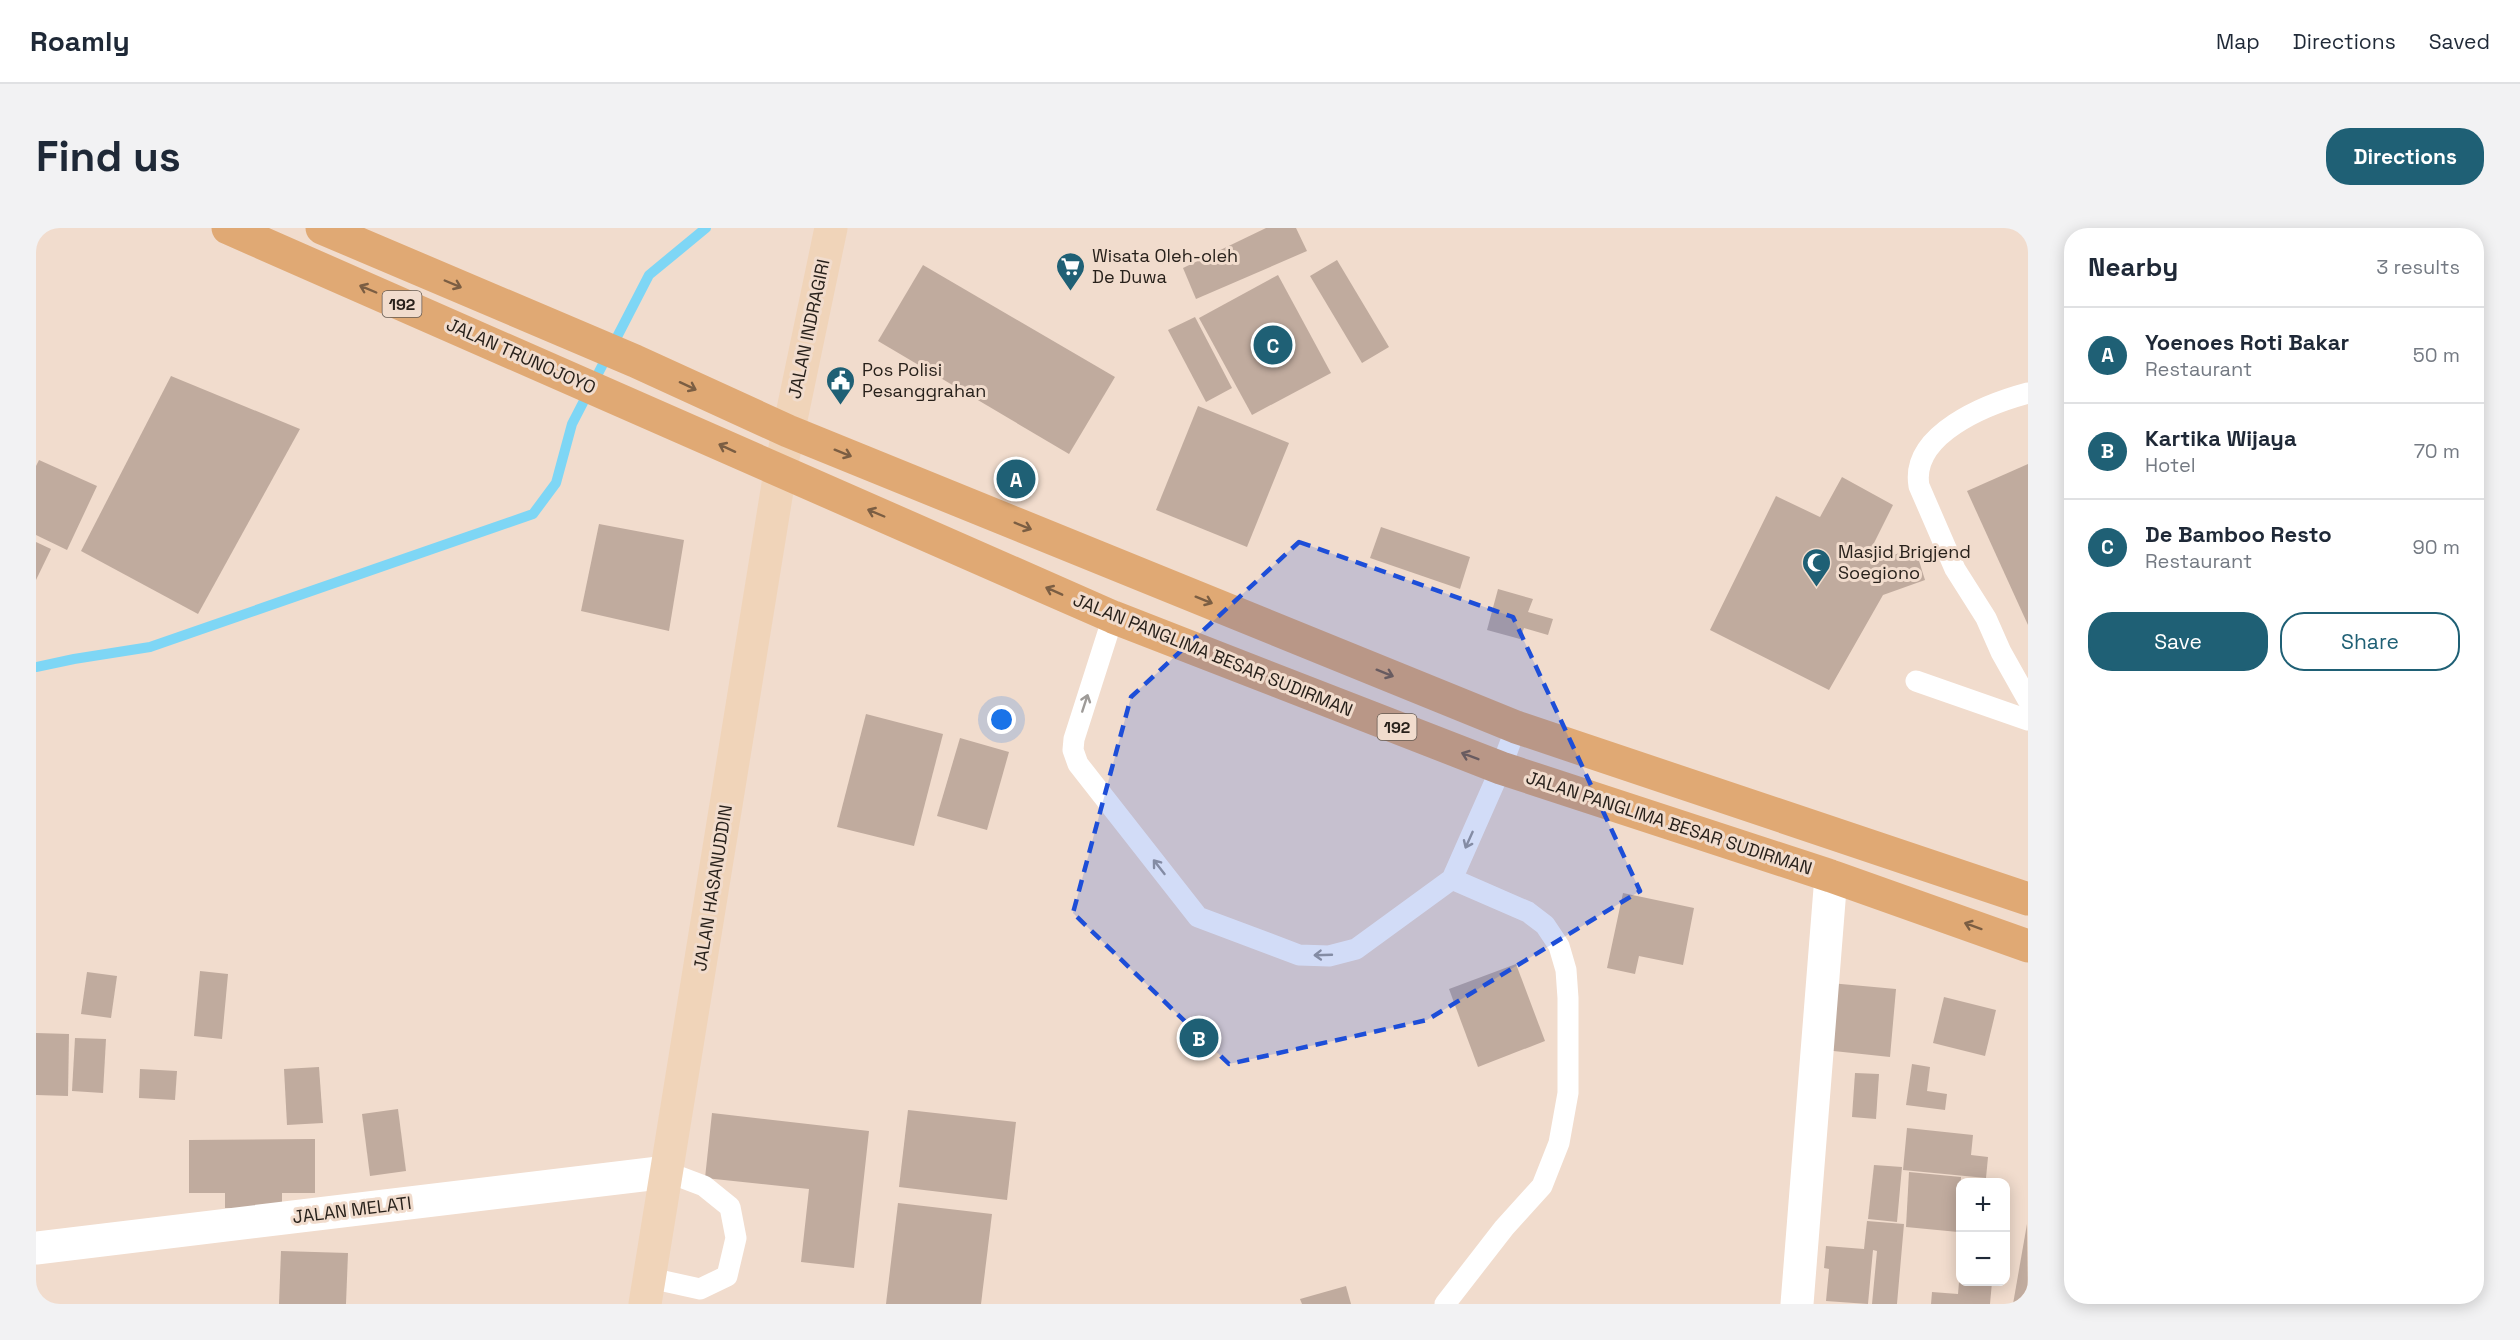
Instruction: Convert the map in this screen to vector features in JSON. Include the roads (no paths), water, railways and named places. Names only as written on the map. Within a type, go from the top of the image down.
[{"type":"main road","name":"JALAN TRUNOJOYO","points":[[228,228],[576,379],[780,472]]},
{"type":"main road","name":"JALAN TRUNOJOYO","points":[[322,228],[635,361],[788,431]]},
{"type":"main road","name":"JALAN INDRAGIRI","points":[[780,472],[831,228]]},
{"type":"main road","name":"192","points":[[788,431],[1516,727],[2028,899]]},
{"type":"main road","name":"JALAN PANGLIMA BESAR SUDIRMAN","points":[[780,472],[1113,617],[1501,768],[1831,876],[2028,946]]},
{"type":"main road","name":"JALAN HASANUDDIN","points":[[647,1291],[780,472]]},
{"type":"street","points":[[1797,1304],[1831,876]]},
{"type":"street","name":"JALAN MELATI","points":[[36,1248],[667,1172]]},
{"type":"lane","points":[[2028,393],[1965,417],[1924,451],[1917,473],[1919,486],[1954,569],[1986,618],[2001,652],[2028,700]]},
{"type":"lane","points":[[1113,617],[1074,738],[1073,750],[1078,764],[1198,917],[1299,955],[1329,956],[1356,949],[1452,879],[1501,768],[1516,727]]},
{"type":"lane","points":[[1916,681],[2028,720]]},
{"type":"lane","points":[[1445,1304],[1504,1228],[1542,1186],[1559,1143],[1568,1093],[1568,998],[1566,970],[1559,946],[1545,925],[1528,912],[1452,879]]},
{"type":"lane","points":[[647,1291],[700,1289],[727,1276],[736,1238],[730,1207],[704,1186],[667,1172]]},
{"type":"waterway","points":[[36,667],[150,647],[533,514],[556,483],[572,424],[649,275],[706,228]]},
{"type":"place","name":"Wisata Oleh-oleh De Duwa","points":[[1071,292]]},
{"type":"place","name":"De Bamboo Resto","points":[[1273,345]]},
{"type":"place","name":"Pos Polisi Pesanggrahan","points":[[841,406]]},
{"type":"place","name":"Yoenoes Roti Bakar","points":[[1016,479]]},
{"type":"place","name":"Masjid Brigjend Soegiono","points":[[1817,588]]},
{"type":"place","name":"Kartika Wijaya","points":[[1199,1038]]}]
